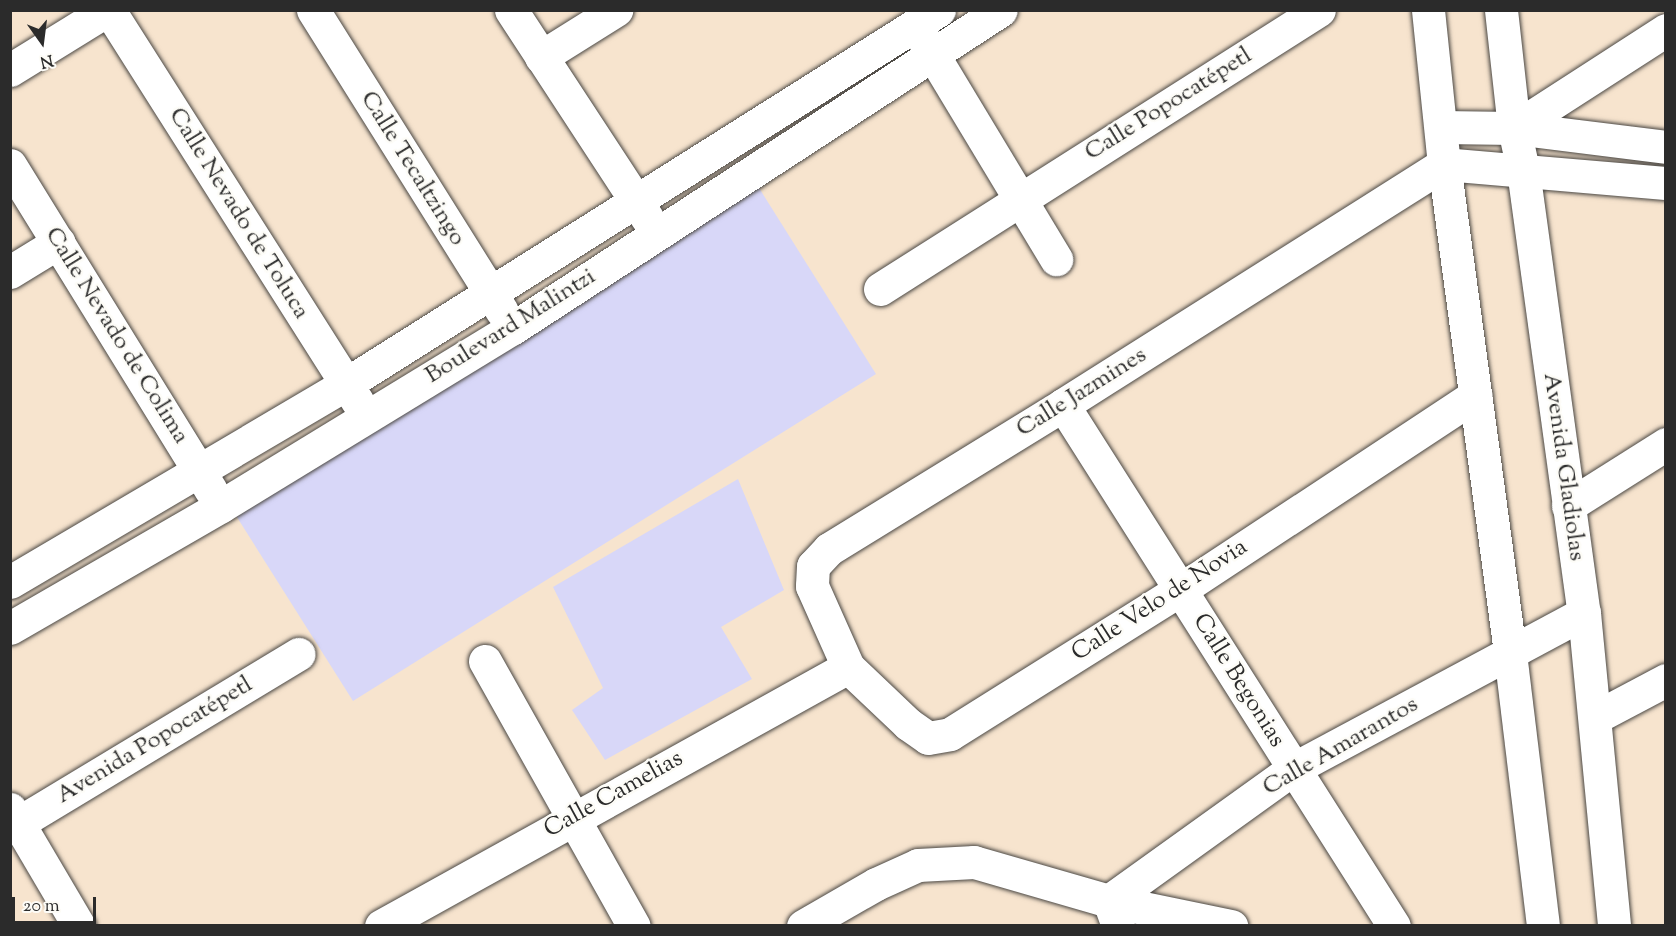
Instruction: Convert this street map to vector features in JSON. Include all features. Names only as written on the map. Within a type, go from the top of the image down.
[{"type":"street","points":[[10,70],[108,10]]},
{"type":"street","name":"Calle Nevado de Toluca","points":[[108,10],[368,416]]},
{"type":"street","name":"Calle Tecaltzingo","points":[[313,10],[513,328]]},
{"type":"street","points":[[511,10],[658,234]]},
{"type":"street","points":[[541,57],[616,10]]},
{"type":"street","name":"Boulevard Malintzi","points":[[10,628],[221,506],[513,328],[1001,10]]},
{"type":"street","name":"Calle Popocatépetl","points":[[880,289],[1319,10]]},
{"type":"street","points":[[1428,10],[1444,164],[1510,653],[1543,926]]},
{"type":"street","name":"Avenida Gladiolas","points":[[1501,10],[1514,128],[1523,170],[1584,614],[1596,717],[1614,926]]},
{"type":"street","points":[[920,15],[932,53],[1056,259]]},
{"type":"street","name":"Boulevard Malintzi","points":[[10,582],[346,384],[920,15]]},
{"type":"street","points":[[1514,128],[1665,30]]},
{"type":"street","points":[[1441,127],[1514,128],[1665,147]]},
{"type":"street","points":[[1444,164],[1665,183]]},
{"type":"street","name":"Calle Jazmines","points":[[848,667],[812,586],[813,566],[829,549],[1063,405],[1444,164]]},
{"type":"street","name":"Calle Nevado de Colima","points":[[10,165],[221,506]]},
{"type":"street","points":[[10,272],[58,242]]},
{"type":"street","name":"Calle Velo de Novia","points":[[848,667],[915,729],[928,738],[950,734],[1180,590],[1476,395]]},
{"type":"street","name":"Calle Begonias","points":[[1063,405],[1394,926]]},
{"type":"street","points":[[1568,506],[1665,444]]},
{"type":"street","name":"Calle Amarantos","points":[[1114,913],[1293,769],[1584,614]]},
{"type":"street","name":"Avenida Popocatépetl","points":[[13,820],[299,654]]},
{"type":"street","points":[[485,661],[634,926]]},
{"type":"street","name":"Calle Camelias","points":[[381,926],[848,667]]},
{"type":"street","points":[[1596,717],[1665,680]]},
{"type":"street","points":[[13,820],[79,926]]},
{"type":"street","points":[[803,926],[876,884],[918,865],[974,862],[1114,913],[1231,926]]},
{"type":"shaded area","points":[[749,172],[876,374],[353,701],[228,503]]},
{"type":"shaded area","points":[[738,479],[784,590],[721,627],[752,679],[605,760],[572,710],[603,688],[553,587]]}]
